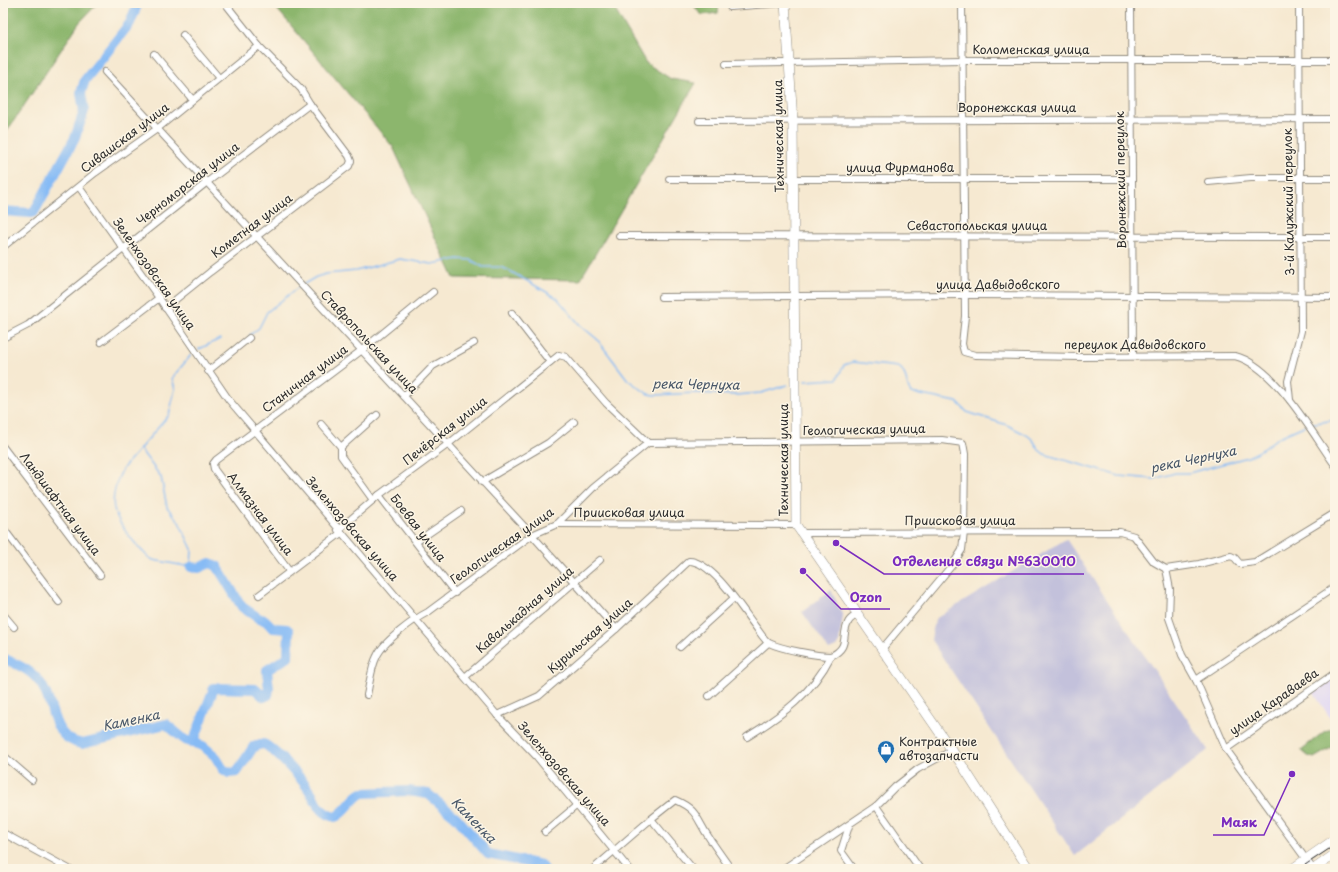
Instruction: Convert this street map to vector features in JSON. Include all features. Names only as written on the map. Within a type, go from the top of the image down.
[{"type":"street","points":[[225,3],[259,46],[301,89],[310,104]]},
{"type":"street","points":[[730,7],[784,3]]},
{"type":"street","name":"Техническая улица","points":[[784,3],[790,62],[792,121],[796,442],[799,529]]},
{"type":"street","points":[[962,3],[964,295]]},
{"type":"street","name":"Воронежский переулок","points":[[1131,3],[1130,61],[1134,296],[1133,356]]},
{"type":"street","name":"3-й Калужский переулок","points":[[1290,400],[1288,381],[1301,331],[1299,238],[1299,3]]},
{"type":"street","points":[[183,36],[219,78]]},
{"type":"street","name":"Сивашская улица","points":[[3,247],[79,187],[157,129],[259,46]]},
{"type":"street","points":[[154,54],[192,99]]},
{"type":"street","name":"Коломенская улица","points":[[726,64],[963,60],[1335,60]]},
{"type":"street","name":"Ставропольская улица","points":[[105,72],[362,350],[447,445],[532,535],[616,629]]},
{"type":"street","name":"Кометная улица","points":[[165,308],[349,166],[352,161],[350,156],[310,104]]},
{"type":"street","name":"Черноморская улица","points":[[3,338],[28,325],[206,182],[310,104]]},
{"type":"street","name":"Воронежская улица","points":[[699,121],[1335,118]]},
{"type":"street","points":[[1208,182],[1251,178],[1335,178]]},
{"type":"street","name":"улица Фурманова","points":[[669,179],[1132,179]]},
{"type":"street","name":"Зеленхозовская улица","points":[[79,187],[124,248],[229,400],[497,715],[537,758],[629,869]]},
{"type":"street","name":"Севастопольская улица","points":[[619,236],[793,238],[1335,237]]},
{"type":"street","name":"Станичная улица","points":[[214,469],[213,464],[216,460],[362,350],[433,292]]},
{"type":"street","name":"улица Давыдовского","points":[[661,297],[964,295],[1335,297]]},
{"type":"street","name":"переулок Давыдовского","points":[[964,295],[965,316],[962,344],[964,352],[975,355],[1235,356],[1245,358],[1253,363],[1290,400],[1335,466]]},
{"type":"street","points":[[102,342],[159,298]]},
{"type":"street","points":[[512,313],[550,362]]},
{"type":"street","points":[[208,371],[249,338]]},
{"type":"street","points":[[404,396],[433,366],[474,343]]},
{"type":"street","name":"Печёрская улица","points":[[259,595],[339,531],[379,495],[447,445],[559,355],[566,357],[606,403],[648,443]]},
{"type":"street","points":[[340,447],[377,415]]},
{"type":"street","points":[[482,482],[548,443],[574,422]]},
{"type":"street","name":"Боевая улица","points":[[321,424],[340,447],[341,456],[373,500]]},
{"type":"street","name":"Геологическая улица","points":[[367,695],[377,655],[381,648],[415,618],[428,612],[455,593],[532,535],[557,524],[593,488],[648,443],[942,440],[963,443],[965,448],[964,532]]},
{"type":"street","name":"Ландшафтная улица","points":[[3,447],[100,575]]},
{"type":"street","name":"Алмазная улица","points":[[214,469],[290,571]]},
{"type":"street","name":"Боевая улица","points":[[379,495],[455,593]]},
{"type":"street","points":[[416,542],[461,511]]},
{"type":"street","points":[[1335,513],[1255,562],[1240,564],[1231,556],[1199,564],[1166,569],[1170,589],[1169,618],[1182,655],[1196,680],[1226,749],[1313,869],[1335,854]]},
{"type":"street","name":"Приисковая улица","points":[[557,524],[964,532],[1120,532],[1134,536],[1154,562],[1166,569]]},
{"type":"street","points":[[3,528],[59,602]]},
{"type":"street","points":[[799,529],[951,750],[1029,869]]},
{"type":"street","points":[[882,649],[959,557],[962,550],[964,532]]},
{"type":"street","name":"Кавалькадная улица","points":[[465,677],[600,560]]},
{"type":"street","name":"Курильская улица","points":[[497,715],[539,696],[616,629],[689,562],[695,561],[701,564],[734,598]]},
{"type":"street","points":[[1196,680],[1335,587]]},
{"type":"street","points":[[680,647],[734,598],[768,642],[818,656],[831,656]]},
{"type":"street","points":[[3,614],[14,627]]},
{"type":"street","points":[[747,737],[778,717],[810,688],[822,674],[831,656],[841,647],[845,639],[848,622],[857,614]]},
{"type":"street","points":[[709,696],[768,642]]},
{"type":"street","name":"улица Караваева","points":[[1226,749],[1335,673]]},
{"type":"street","points":[[783,869],[876,806],[895,787],[918,769],[951,750]]},
{"type":"street","points":[[3,755],[32,780]]},
{"type":"street","points":[[593,869],[675,800],[685,804],[699,817],[704,830],[731,869]]},
{"type":"street","points":[[545,832],[576,806]]},
{"type":"street","points":[[876,806],[920,869]]},
{"type":"street","points":[[651,819],[693,869]]},
{"type":"street","points":[[849,825],[841,851],[854,869]]},
{"type":"street","points":[[4,836],[69,869]]},
{"type":"street","points":[[1292,869],[1335,839]]},
{"type":"street","points":[[792,863],[796,869]]},
{"type":"shaded area","points":[[1066,539],[1208,750],[1075,856],[931,640],[935,619]]},
{"type":"shaded area","points":[[831,590],[843,616],[839,642],[836,647],[829,650],[802,612]]},
{"type":"shaded area","points":[[1335,677],[1335,725],[1313,692]]},
{"type":"green space","points":[[3,3],[98,3],[79,23],[3,137]]},
{"type":"green space","points":[[272,3],[611,3],[646,63],[671,79],[696,83],[580,280],[454,278],[393,147]]},
{"type":"green space","points":[[694,3],[719,3],[718,13],[702,15],[694,6]]},
{"type":"green space","points":[[1335,728],[1335,747],[1314,758],[1308,756],[1301,750],[1325,731]]},
{"type":"waterway","points":[[34,212],[75,138],[84,111],[81,93],[85,80],[130,23],[138,3]]},
{"type":"waterway","points":[[3,211],[31,213]]},
{"type":"waterway","name":"река Чернуха","points":[[304,284],[316,277],[326,274],[356,271],[400,259],[432,264],[458,259],[471,260],[483,267],[500,267],[508,270],[557,298],[580,325],[597,339],[628,380],[648,394],[697,393],[736,395],[761,393],[787,385]]},
{"type":"waterway","name":"река Чернуха","points":[[250,335],[259,328],[267,312],[300,286]]},
{"type":"waterway","name":"река Чернуха","points":[[199,349],[220,339]]},
{"type":"waterway","name":"река Чернуха","points":[[140,449],[161,477],[167,507],[179,522],[192,549],[191,567],[153,560],[148,557],[134,542],[121,524],[115,512],[113,501],[117,483],[124,467],[169,415],[175,389],[172,378],[191,355]]},
{"type":"waterway","name":"река Чернуха","points":[[805,381],[837,379],[844,365],[853,362],[899,367],[904,373],[911,393],[957,402],[967,412],[1007,425],[1027,435],[1044,454],[1119,476],[1154,479],[1175,473],[1189,473],[1248,457],[1258,452],[1279,437],[1306,425]]},
{"type":"waterway","name":"река Чернуха","points":[[1309,424],[1335,420]]},
{"type":"waterway","points":[[191,567],[199,568],[210,563],[217,566],[242,607],[260,619],[265,620],[273,628],[287,629],[289,631],[288,657],[267,670],[269,689],[268,695],[264,697],[255,689],[214,688],[193,743]]},
{"type":"waterway","name":"Каменка","points":[[3,658],[24,668],[37,679],[46,693],[58,728],[71,740],[82,744],[166,724],[185,740],[203,746],[215,756],[223,769],[229,773],[237,772],[254,746],[263,744],[279,756],[293,770],[307,787],[321,809],[329,815],[335,817],[339,815],[362,793],[409,791],[428,794],[456,817],[488,854],[541,865],[544,869]]},
{"type":"tram line","points":[[1299,869],[1335,845]]},
{"type":"place","name":"Отделение связи №630010","points":[[836,543]]},
{"type":"place","name":"Ozon","points":[[803,571]]},
{"type":"place","name":"Контрактные автозапчасти","points":[[886,764]]},
{"type":"place","name":"Маяк","points":[[1292,774]]}]
